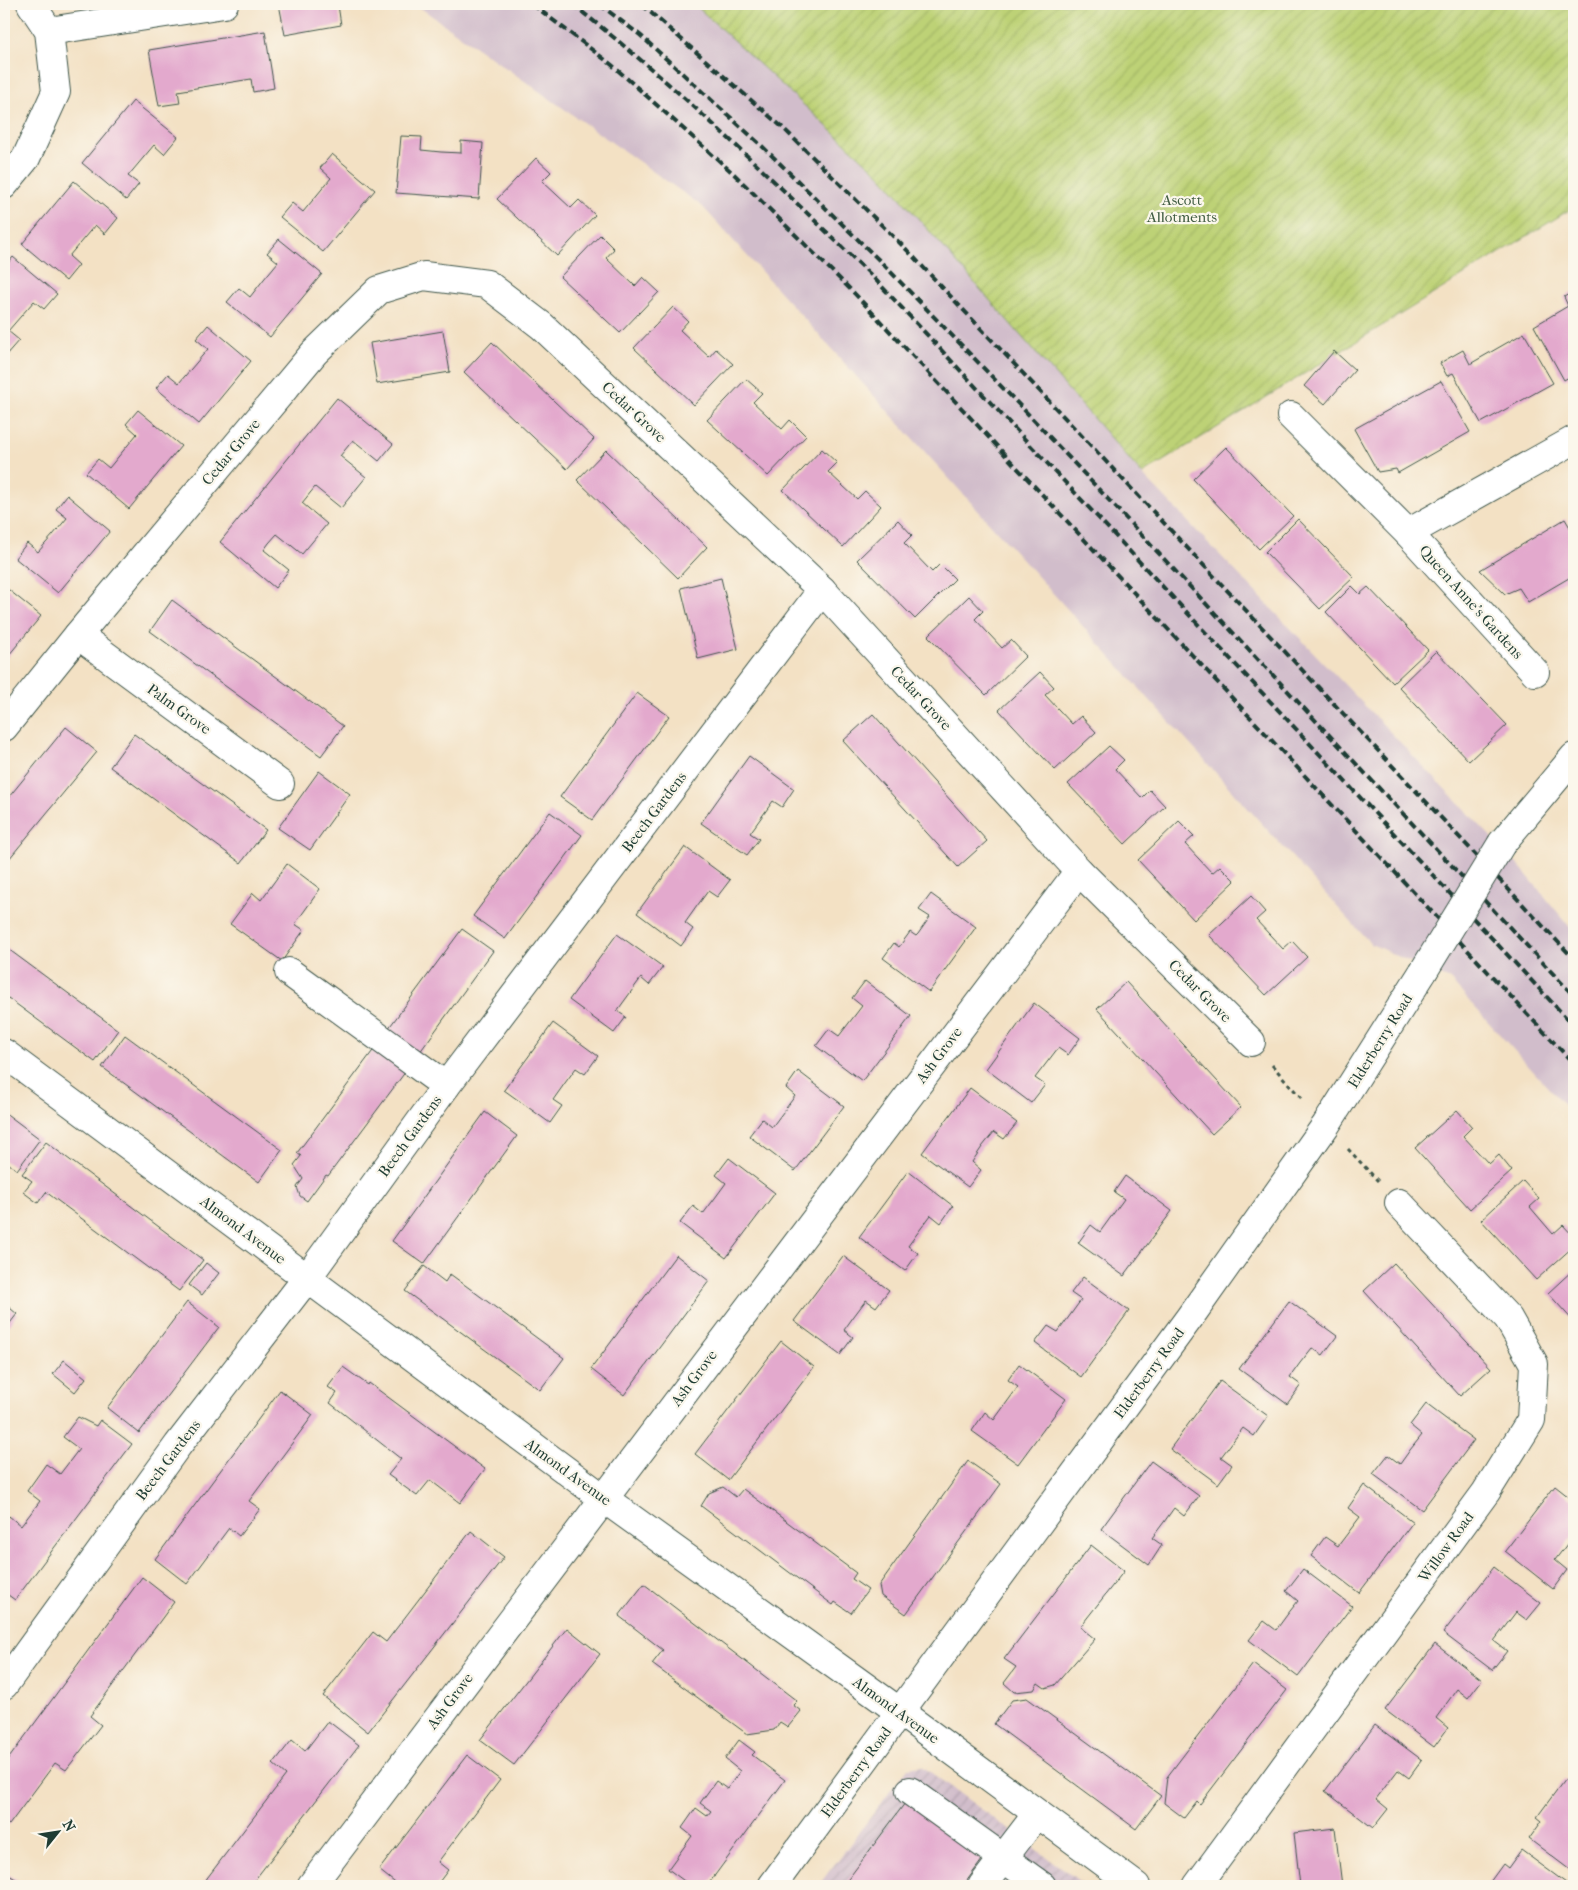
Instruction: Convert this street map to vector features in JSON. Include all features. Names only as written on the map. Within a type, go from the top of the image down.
[{"type":"street","points":[[4,185],[26,158],[56,92],[49,31],[38,11],[30,4]]},
{"type":"street","points":[[49,31],[224,4]]},
{"type":"street","name":"Cedar Grove","points":[[4,727],[78,634],[314,353],[379,290],[424,276],[487,284],[542,326],[822,590],[1079,870],[1251,1042]]},
{"type":"street","name":"Queen Anne's Gardens","points":[[1292,416],[1408,533],[1535,672]]},
{"type":"street","name":"Queen Anne's Gardens","points":[[1408,533],[1574,440]]},
{"type":"street","name":"Beech Gardens","points":[[4,1685],[178,1446],[308,1278],[446,1086],[822,590]]},
{"type":"street","name":"Palm Grove","points":[[78,634],[280,784]]},
{"type":"street","name":"Elderberry Road","points":[[772,1886],[1190,1317],[1326,1125],[1424,972],[1502,844],[1574,757]]},
{"type":"street","name":"Ash Grove","points":[[311,1886],[1079,870]]},
{"type":"street","points":[[289,972],[446,1086]]},
{"type":"street","name":"Almond Avenue","points":[[4,1053],[603,1498],[900,1712],[1136,1886]]},
{"type":"street","name":"Willow Road","points":[[1197,1886],[1486,1492],[1531,1420],[1534,1364],[1508,1318],[1399,1203]]},
{"type":"street","points":[[910,1792],[1042,1886]]},
{"type":"street","points":[[982,1886],[1037,1814]]},
{"type":"path","points":[[1251,1042],[1399,1203]]},
{"type":"shaded area","points":[[415,4],[694,4],[881,176],[1142,474],[1521,868],[1574,932],[1574,1116],[1450,980],[1371,944],[702,206]]},
{"type":"shaded area","points":[[922,1766],[1086,1886],[818,1886],[908,1768]]},
{"type":"green space","name":"Ascott Allotments","points":[[694,4],[1574,4],[1574,207],[1142,474],[881,176]]},
{"type":"building","points":[[279,4],[324,4],[325,7],[338,5],[341,25],[285,35]]},
{"type":"building","points":[[265,31],[274,88],[253,92],[251,79],[178,91],[180,103],[159,106],[149,50]]},
{"type":"building","points":[[133,101],[178,137],[164,154],[154,145],[128,176],[139,184],[126,200],[82,163]]},
{"type":"building","points":[[401,136],[422,137],[421,150],[441,152],[461,153],[461,141],[483,143],[479,199],[396,193]]},
{"type":"building","points":[[332,154],[375,190],[323,252],[280,217],[292,203],[303,212],[331,178],[320,168]]},
{"type":"building","points":[[536,158],[551,172],[542,181],[571,208],[579,200],[595,215],[557,256],[497,199]]},
{"type":"building","points":[[74,181],[118,218],[105,234],[95,225],[69,256],[79,265],[66,281],[22,244]]},
{"type":"building","points":[[600,235],[614,249],[606,258],[635,286],[643,277],[659,292],[620,333],[560,277]]},
{"type":"building","points":[[279,239],[322,274],[270,337],[227,302],[239,288],[250,297],[278,262],[267,253]]},
{"type":"building","points":[[13,257],[57,294],[44,309],[34,301],[8,331],[19,340],[5,356],[4,268]]},
{"type":"building","points":[[1574,291],[1574,374],[1564,380],[1534,326],[1568,306],[1564,297]]},
{"type":"building","points":[[673,307],[688,321],[680,330],[709,357],[716,349],[733,364],[694,405],[634,348]]},
{"type":"building","points":[[208,325],[251,361],[199,424],[156,388],[168,374],[179,383],[208,349],[196,339]]},
{"type":"building","points":[[443,331],[450,372],[377,384],[370,343]]},
{"type":"building","points":[[1524,333],[1553,383],[1481,423],[1453,373],[1447,376],[1440,363],[1463,350],[1470,364]]},
{"type":"building","points":[[492,342],[594,439],[567,469],[464,372]]},
{"type":"building","points":[[1334,351],[1355,370],[1325,404],[1304,386]]},
{"type":"building","points":[[746,379],[762,393],[753,402],[782,429],[790,420],[806,436],[768,476],[707,420]]},
{"type":"building","points":[[1441,381],[1470,432],[1398,473],[1396,469],[1378,472],[1354,429]]},
{"type":"building","points":[[337,398],[393,444],[379,461],[353,440],[340,456],[366,477],[341,508],[315,487],[302,503],[327,524],[302,554],[277,534],[269,543],[264,550],[289,570],[275,588],[220,542]]},
{"type":"building","points":[[138,410],[181,446],[129,509],[86,473],[98,459],[109,468],[137,434],[126,424]]},
{"type":"building","points":[[1226,447],[1293,516],[1259,549],[1193,479]]},
{"type":"building","points":[[822,449],[837,463],[828,472],[857,499],[865,491],[881,506],[843,547],[783,490]]},
{"type":"building","points":[[606,450],[707,547],[678,578],[577,480]]},
{"type":"building","points":[[67,495],[110,531],[58,593],[15,558],[27,543],[38,552],[53,535],[67,518],[56,509]]},
{"type":"building","points":[[1298,519],[1354,577],[1320,609],[1265,552]]},
{"type":"building","points":[[1565,519],[1574,534],[1574,575],[1528,602],[1519,588],[1505,594],[1480,570]]},
{"type":"building","points":[[898,520],[912,535],[904,543],[932,572],[940,564],[955,579],[915,619],[857,560]]},
{"type":"building","points":[[721,578],[738,649],[698,659],[681,588]]},
{"type":"building","points":[[4,586],[41,616],[4,661]]},
{"type":"building","points":[[1352,586],[1360,594],[1368,587],[1428,650],[1393,683],[1326,612]]},
{"type":"building","points":[[969,596],[983,611],[975,619],[1002,648],[1011,640],[1026,656],[986,695],[928,636]]},
{"type":"building","points":[[172,600],[343,726],[321,756],[150,631]]},
{"type":"building","points":[[1436,651],[1507,725],[1469,761],[1399,687]]},
{"type":"building","points":[[1040,672],[1054,687],[1045,695],[1072,724],[1081,716],[1096,732],[1055,770],[999,710]]},
{"type":"building","points":[[637,693],[669,716],[592,820],[560,797]]},
{"type":"building","points":[[873,714],[987,841],[958,867],[843,741]]},
{"type":"building","points":[[66,727],[97,752],[4,865],[4,803]]},
{"type":"building","points":[[134,734],[266,830],[241,863],[110,767]]},
{"type":"building","points":[[1109,746],[1124,760],[1115,769],[1142,798],[1150,790],[1165,806],[1125,844],[1068,784]]},
{"type":"building","points":[[749,756],[794,789],[782,807],[773,801],[750,833],[759,839],[747,855],[701,823]]},
{"type":"building","points":[[319,771],[350,794],[310,850],[278,828]]},
{"type":"building","points":[[550,812],[582,835],[505,939],[473,916]]},
{"type":"building","points":[[1179,821],[1194,836],[1185,844],[1212,873],[1220,866],[1235,881],[1194,920],[1138,860]]},
{"type":"building","points":[[685,847],[730,880],[717,897],[708,891],[685,923],[693,929],[681,946],[637,913]]},
{"type":"building","points":[[287,864],[320,889],[295,924],[304,930],[282,961],[230,924],[253,893],[261,900]]},
{"type":"building","points":[[931,894],[976,927],[929,992],[883,958],[894,943],[899,947],[910,932],[916,936],[918,934],[930,917],[919,910]]},
{"type":"building","points":[[1251,896],[1265,912],[1256,920],[1283,949],[1292,941],[1307,957],[1266,995],[1209,935]]},
{"type":"building","points":[[462,929],[493,951],[417,1056],[385,1033]]},
{"type":"building","points":[[617,934],[663,967],[649,985],[641,978],[617,1011],[626,1017],[614,1033],[569,1000]]},
{"type":"building","points":[[4,946],[118,1030],[95,1062],[4,995]]},
{"type":"building","points":[[865,981],[911,1016],[862,1081],[816,1046],[829,1029],[839,1036],[862,1006],[852,998]]},
{"type":"building","points":[[1126,982],[1241,1107],[1212,1134],[1097,1009]]},
{"type":"building","points":[[1034,1003],[1080,1038],[1068,1055],[1058,1048],[1035,1078],[1045,1085],[1031,1103],[986,1069]]},
{"type":"building","points":[[553,1023],[598,1056],[585,1074],[576,1068],[565,1083],[553,1100],[562,1106],[550,1123],[504,1090]]},
{"type":"building","points":[[125,1035],[282,1150],[259,1182],[102,1067]]},
{"type":"building","points":[[375,1048],[406,1071],[328,1176],[326,1175],[307,1201],[300,1196],[297,1187],[303,1179],[294,1165],[301,1156],[297,1153]]},
{"type":"building","points":[[798,1071],[844,1106],[795,1171],[749,1136],[762,1119],[772,1127],[795,1096],[786,1088]]},
{"type":"building","points":[[970,1088],[1017,1123],[1004,1139],[994,1132],[982,1147],[972,1162],[981,1170],[968,1187],[922,1153]]},
{"type":"building","points":[[1457,1110],[1472,1127],[1463,1136],[1489,1164],[1499,1155],[1512,1171],[1470,1209],[1415,1148]]},
{"type":"building","points":[[4,1112],[40,1139],[17,1170],[4,1160]]},
{"type":"building","points":[[485,1112],[517,1136],[424,1264],[392,1241]]},
{"type":"building","points":[[46,1142],[203,1260],[179,1291],[46,1192],[38,1203],[23,1192],[32,1181],[22,1174]]},
{"type":"building","points":[[729,1158],[775,1193],[726,1258],[680,1223],[693,1206],[703,1214],[726,1183],[716,1175]]},
{"type":"building","points":[[908,1171],[953,1206],[941,1223],[931,1215],[919,1231],[908,1246],[918,1253],[905,1271],[859,1237]]},
{"type":"building","points":[[1125,1176],[1172,1211],[1124,1276],[1078,1243],[1091,1225],[1100,1232],[1124,1199],[1114,1192]]},
{"type":"building","points":[[1523,1181],[1539,1199],[1530,1207],[1553,1234],[1563,1225],[1574,1237],[1574,1246],[1536,1280],[1481,1220]]},
{"type":"building","points":[[676,1255],[709,1281],[624,1395],[591,1369]]},
{"type":"building","points":[[843,1256],[889,1290],[876,1307],[866,1300],[844,1330],[853,1337],[840,1355],[794,1321]]},
{"type":"building","points":[[206,1263],[219,1273],[202,1295],[189,1285]]},
{"type":"building","points":[[1394,1263],[1491,1368],[1460,1396],[1364,1291]]},
{"type":"building","points":[[424,1266],[445,1282],[450,1274],[564,1358],[540,1390],[405,1291]]},
{"type":"building","points":[[1574,1269],[1574,1322],[1548,1293]]},
{"type":"building","points":[[1083,1277],[1129,1311],[1081,1377],[1035,1343],[1048,1326],[1058,1332],[1081,1300],[1071,1293]]},
{"type":"building","points":[[1289,1301],[1337,1336],[1323,1355],[1312,1348],[1300,1363],[1290,1377],[1301,1385],[1287,1404],[1239,1369]]},
{"type":"building","points":[[187,1302],[219,1327],[139,1433],[107,1408]]},
{"type":"building","points":[[4,1303],[17,1314],[4,1331]]},
{"type":"building","points":[[781,1341],[814,1367],[728,1480],[695,1454]]},
{"type":"building","points":[[64,1360],[86,1378],[75,1392],[53,1374]]},
{"type":"building","points":[[1019,1364],[1066,1399],[1018,1464],[972,1431],[985,1412],[994,1420],[1018,1387],[1008,1380]]},
{"type":"building","points":[[343,1367],[368,1385],[369,1383],[485,1469],[460,1503],[430,1480],[417,1496],[388,1475],[401,1459],[330,1403],[337,1393],[328,1387]]},
{"type":"building","points":[[1220,1381],[1268,1416],[1254,1436],[1243,1428],[1221,1457],[1232,1465],[1218,1484],[1170,1449]]},
{"type":"building","points":[[280,1390],[313,1415],[249,1501],[260,1509],[239,1536],[229,1528],[187,1584],[155,1559]]},
{"type":"building","points":[[1426,1404],[1474,1440],[1422,1510],[1373,1474],[1388,1455],[1400,1464],[1422,1435],[1410,1425]]},
{"type":"building","points":[[78,1417],[96,1426],[100,1420],[132,1444],[15,1600],[4,1592],[4,1523],[9,1516],[21,1526],[40,1501],[27,1491],[46,1464],[60,1474],[79,1449],[63,1437]]},
{"type":"building","points":[[968,1461],[1001,1484],[906,1614],[881,1596],[879,1585]]},
{"type":"building","points":[[1151,1461],[1199,1496],[1184,1516],[1174,1508],[1152,1538],[1162,1545],[1149,1565],[1101,1529]]},
{"type":"building","points":[[1364,1485],[1413,1522],[1359,1593],[1311,1556],[1325,1537],[1338,1546],[1360,1517],[1348,1508]]},
{"type":"building","points":[[1555,1486],[1574,1501],[1574,1535],[1555,1560],[1567,1570],[1553,1589],[1505,1551]]},
{"type":"building","points":[[723,1487],[736,1497],[743,1489],[856,1573],[852,1579],[868,1590],[851,1613],[835,1602],[833,1605],[701,1506],[709,1493]]},
{"type":"building","points":[[471,1531],[504,1557],[368,1732],[323,1696],[373,1632],[386,1642]]},
{"type":"building","points":[[1091,1545],[1124,1571],[1080,1627],[1095,1639],[1055,1685],[1045,1688],[1038,1683],[1034,1690],[1014,1692],[1004,1683],[1016,1667],[1004,1659]]},
{"type":"building","points":[[1494,1567],[1541,1603],[1527,1620],[1516,1612],[1494,1641],[1507,1651],[1492,1670],[1443,1633]]},
{"type":"building","points":[[1303,1569],[1352,1606],[1298,1677],[1249,1640],[1264,1621],[1276,1630],[1298,1601],[1286,1591]]},
{"type":"building","points":[[142,1577],[174,1602],[90,1716],[101,1725],[66,1770],[55,1763],[9,1825],[4,1821],[4,1765]]},
{"type":"building","points":[[644,1584],[797,1701],[793,1705],[801,1711],[788,1727],[780,1722],[774,1730],[747,1734],[652,1664],[663,1650],[619,1616]]},
{"type":"building","points":[[567,1628],[600,1654],[514,1765],[480,1740]]},
{"type":"building","points":[[1435,1644],[1482,1680],[1468,1698],[1457,1689],[1436,1718],[1448,1728],[1434,1747],[1385,1710]]},
{"type":"building","points":[[1253,1664],[1287,1690],[1200,1804],[1197,1801],[1184,1818],[1164,1803],[1167,1777]]},
{"type":"building","points":[[1027,1698],[1161,1796],[1136,1829],[994,1724],[1012,1700]]},
{"type":"building","points":[[328,1721],[359,1745],[250,1886],[201,1886],[286,1775],[273,1764],[292,1740],[305,1751]]},
{"type":"building","points":[[1375,1725],[1422,1760],[1409,1778],[1398,1770],[1376,1799],[1388,1809],[1373,1828],[1325,1791]]},
{"type":"building","points":[[739,1740],[755,1752],[752,1755],[785,1780],[707,1886],[691,1886],[668,1869],[692,1836],[682,1828],[696,1808],[707,1816],[711,1811],[700,1803],[716,1781],[727,1789],[740,1771],[725,1759]]},
{"type":"building","points":[[467,1755],[500,1780],[438,1862],[448,1870],[436,1886],[399,1886],[379,1870]]},
{"type":"building","points":[[1574,1777],[1574,1873],[1529,1839],[1542,1821],[1537,1817],[1565,1779],[1570,1782]]},
{"type":"building","points":[[908,1799],[985,1856],[963,1886],[843,1886]]},
{"type":"building","points":[[1335,1828],[1342,1886],[1300,1886],[1294,1833]]},
{"type":"building","points":[[1521,1850],[1566,1883],[1563,1886],[1487,1886],[1503,1864],[1508,1868]]},
{"type":"building","points":[[4,1872],[27,1886],[4,1886]]},
{"type":"railway","points":[[532,4],[612,65],[734,174],[854,293],[1574,1064]]},
{"type":"railway","points":[[572,4],[688,102],[872,276],[1574,1026]]},
{"type":"railway","points":[[599,4],[640,35],[762,146],[884,265],[1028,414],[1574,996]]},
{"type":"railway","points":[[641,4],[782,127],[907,250],[1574,959]]}]
